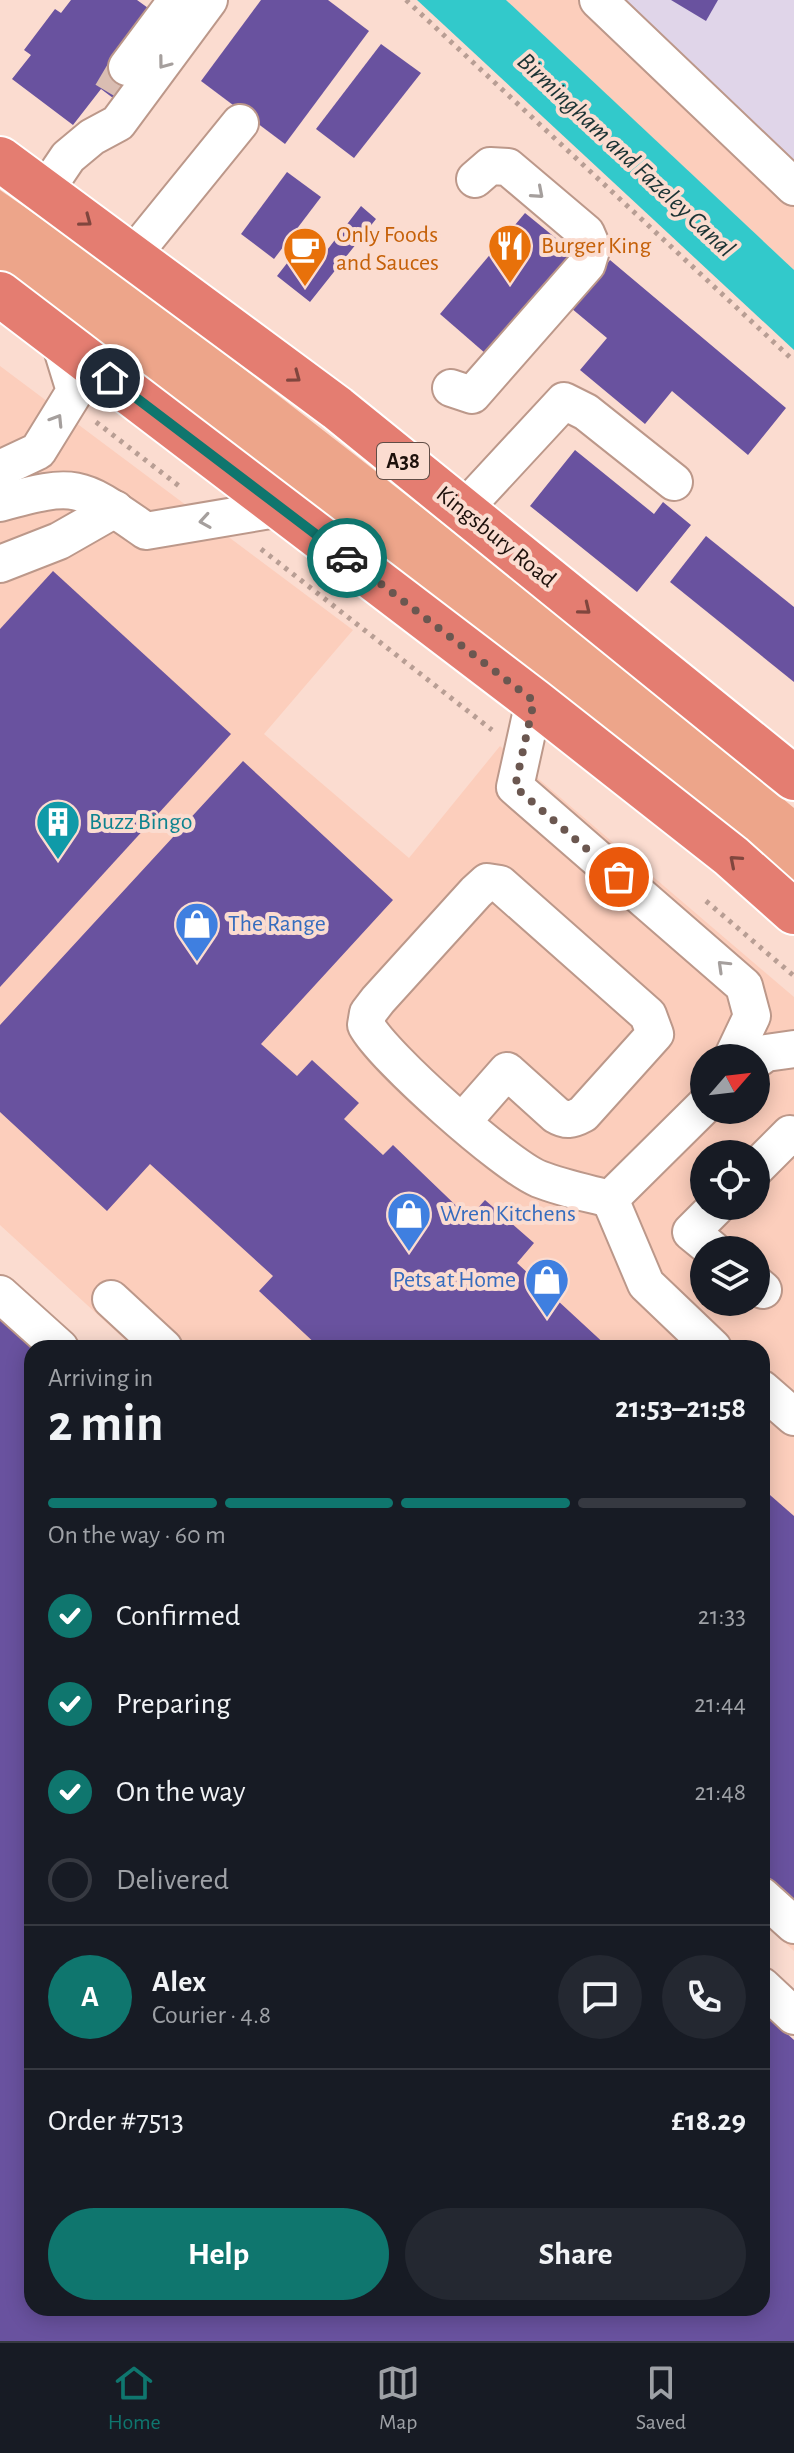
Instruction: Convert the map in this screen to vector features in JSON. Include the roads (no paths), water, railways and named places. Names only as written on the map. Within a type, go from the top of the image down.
[{"type":"highway","name":"Kingsbury Road","points":[[0,159],[337,408],[794,778]]},
{"type":"highway","points":[[0,294],[534,701],[731,856],[794,912]]},
{"type":"lane","points":[[92,137],[119,80],[177,0]]},
{"type":"lane","points":[[45,191],[68,157],[92,137],[118,123],[209,0]]},
{"type":"lane","points":[[598,0],[791,175]]},
{"type":"lane","points":[[132,256],[240,123]]},
{"type":"lane","points":[[451,388],[472,395],[587,264],[592,247],[586,233],[508,167],[490,166],[475,179]]},
{"type":"lane","points":[[0,469],[38,451],[75,391],[59,339]]},
{"type":"lane","points":[[463,510],[564,401],[586,412],[674,482]]},
{"type":"lane","points":[[0,503],[46,490],[85,491],[146,531],[282,508]]},
{"type":"lane","points":[[0,564],[59,541],[115,509]]},
{"type":"lane","points":[[534,701],[515,787],[744,986],[752,1016],[739,1044]]},
{"type":"lane","points":[[463,1121],[507,1071],[556,1115],[564,1120],[574,1119],[583,1114],[655,1034],[648,1015],[500,884],[487,882],[368,1013],[366,1025],[384,1050],[508,1162],[539,1179],[610,1199]]},
{"type":"lane","points":[[770,1052],[794,1049]]},
{"type":"lane","points":[[610,1199],[690,1120]]},
{"type":"lane","points":[[770,1154],[790,1134],[794,1138]]},
{"type":"lane","points":[[610,1199],[646,1284],[705,1340]]},
{"type":"lane","points":[[696,1236],[691,1232],[703,1220]]},
{"type":"lane","points":[[0,1294],[51,1340]]},
{"type":"lane","points":[[111,1299],[155,1340]]},
{"type":"lane","points":[[770,1396],[794,1417]]},
{"type":"lane","points":[[770,1903],[794,1925]]},
{"type":"lane","points":[[770,1994],[794,2016]]},
{"type":"water","name":"Birmingham and Fazeley Canal","points":[[417,0],[506,0],[794,270],[794,350]]},
{"type":"tunnel","points":[[111,94],[127,67]]},
{"type":"place","name":"Burger King","points":[[510,285]]},
{"type":"place","name":"Only Foods and Sauces","points":[[305,288]]},
{"type":"place","name":"Buzz Bingo","points":[[58,861]]},
{"type":"place","name":"The Range","points":[[197,963]]},
{"type":"place","name":"Wren Kitchens","points":[[409,1253]]},
{"type":"place","name":"Pets at Home","points":[[547,1319]]}]
